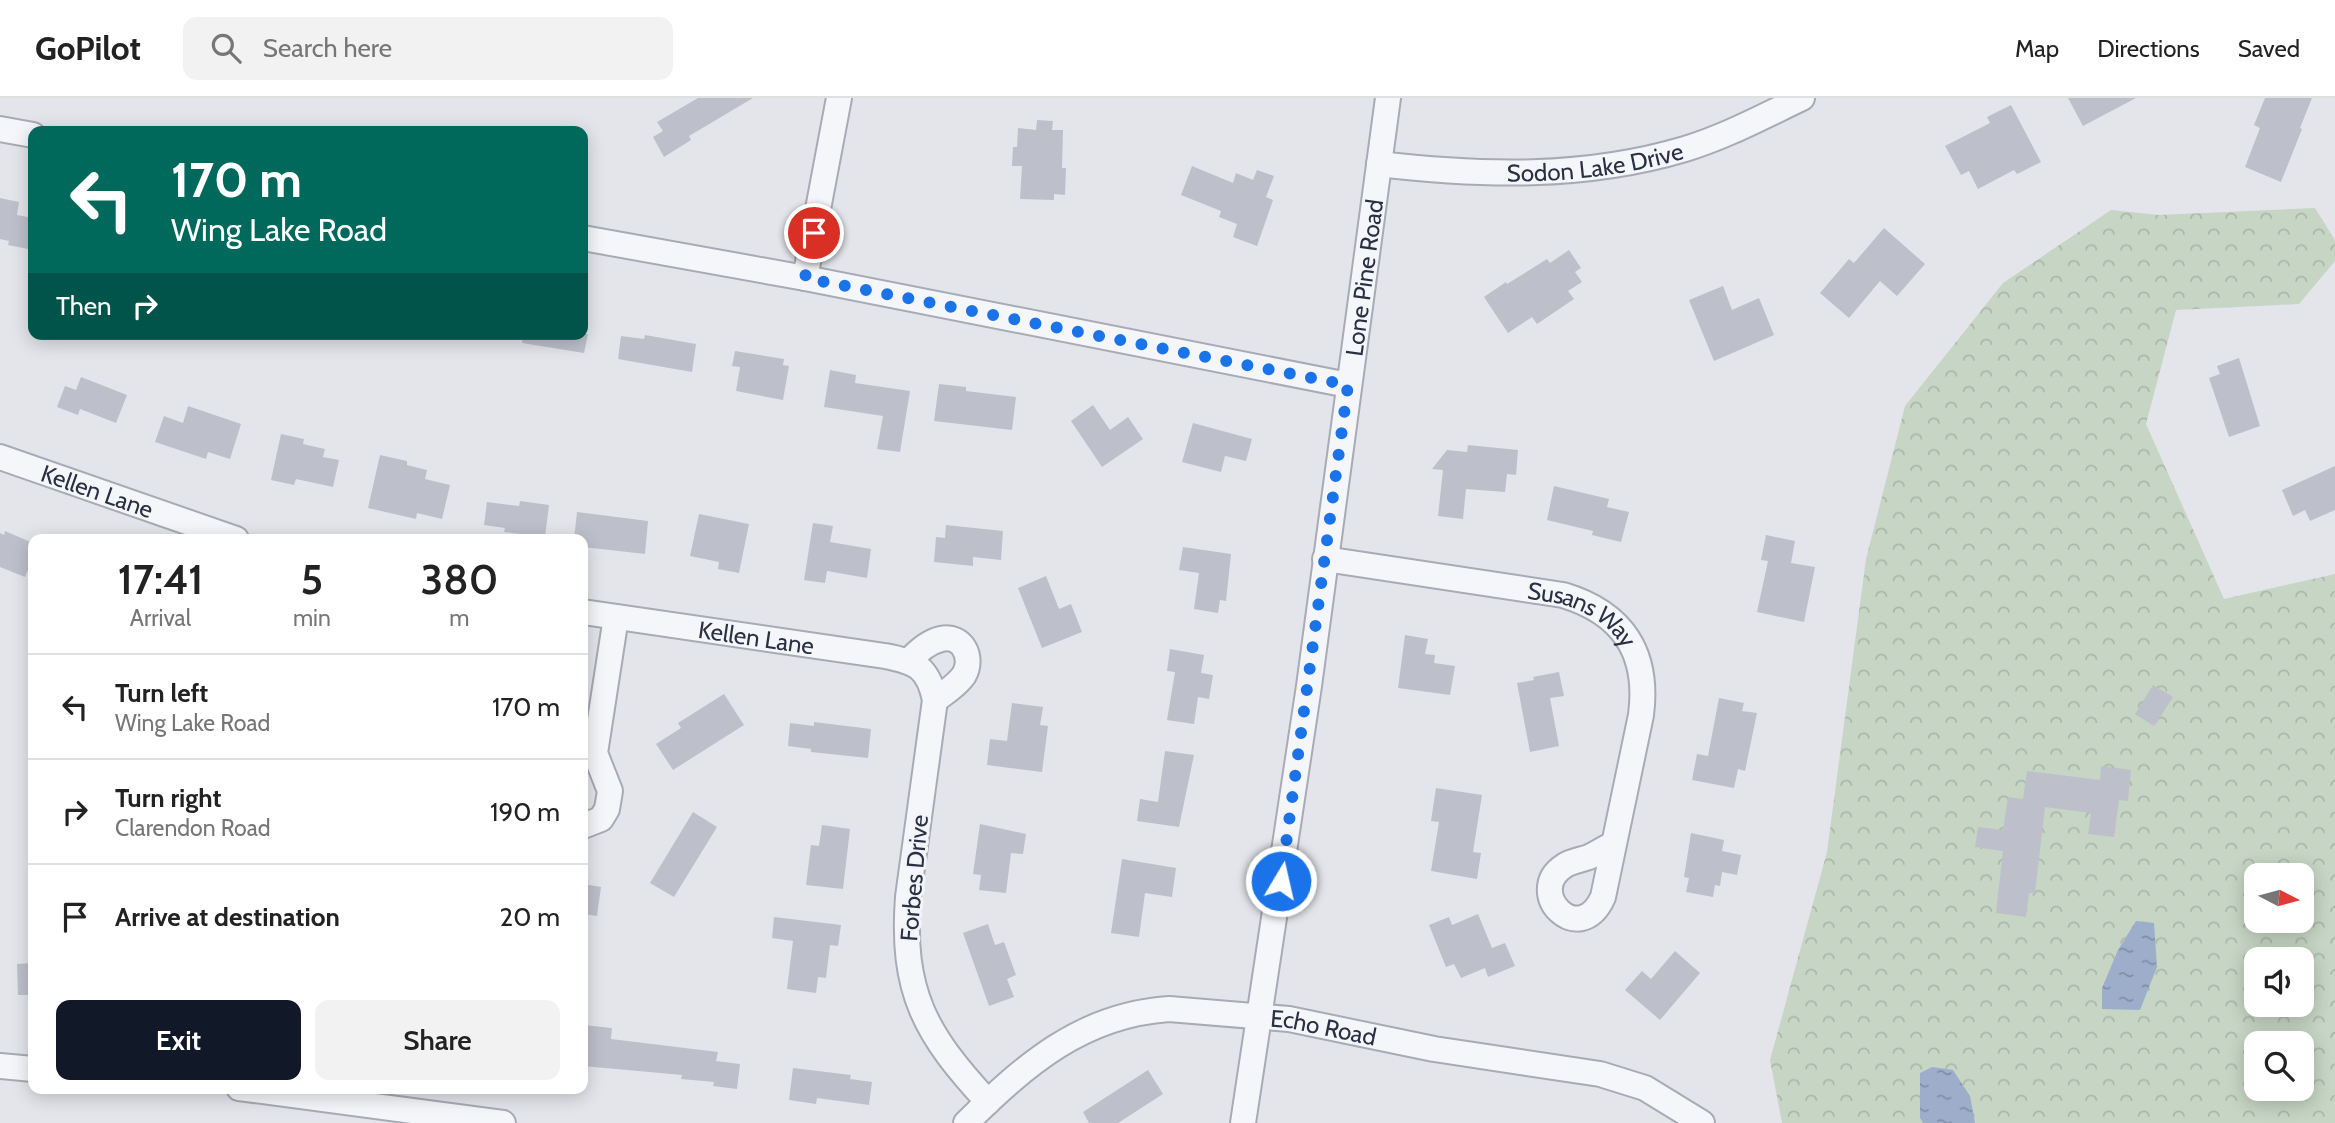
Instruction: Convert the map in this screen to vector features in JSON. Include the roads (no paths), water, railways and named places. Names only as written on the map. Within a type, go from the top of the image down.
[{"type":"street","points":[[805,278],[839,98]]},
{"type":"street","name":"Lone Pine Road","points":[[1243,1123],[1287,841],[1388,98]]},
{"type":"street","name":"Sodon Lake Drive","points":[[1378,164],[1500,173],[1563,172],[1605,167],[1687,148],[1760,119],[1802,98]]},
{"type":"street","points":[[0,128],[28,134]]},
{"type":"street","points":[[588,239],[805,278],[1348,385]]},
{"type":"street","name":"Kellen Lane","points":[[0,457],[222,534]]},
{"type":"street","name":"Susans Way","points":[[1325,559],[1563,595],[1593,606],[1619,626],[1635,652],[1641,669],[1643,698],[1614,844]]},
{"type":"street","name":"Kellen Lane","points":[[588,613],[917,667]]},
{"type":"street","points":[[588,823],[601,819],[609,803],[607,782],[589,759],[616,617]]},
{"type":"street","points":[[917,667],[918,651],[942,639],[951,638],[967,651],[967,666],[963,675],[935,700]]},
{"type":"street","name":"Forbes Drive","points":[[917,667],[932,686],[935,700],[908,897],[908,958],[913,986],[940,1047],[988,1102]]},
{"type":"street","name":"Echo Road","points":[[967,1123],[1047,1051],[1110,1020],[1151,1010],[1169,1009],[1289,1019],[1476,1057],[1600,1074],[1645,1088],[1702,1123]]},
{"type":"street","points":[[0,1066],[28,1069]]},
{"type":"street","points":[[284,1094],[503,1123]]},
{"type":"water","points":[[2136,921],[2154,923],[2157,967],[2140,1010],[2102,1009],[2102,988],[2118,950]]},
{"type":"water","points":[[1932,1067],[1953,1070],[1970,1096],[1975,1123],[1923,1123],[1920,1118],[1920,1073]]}]
